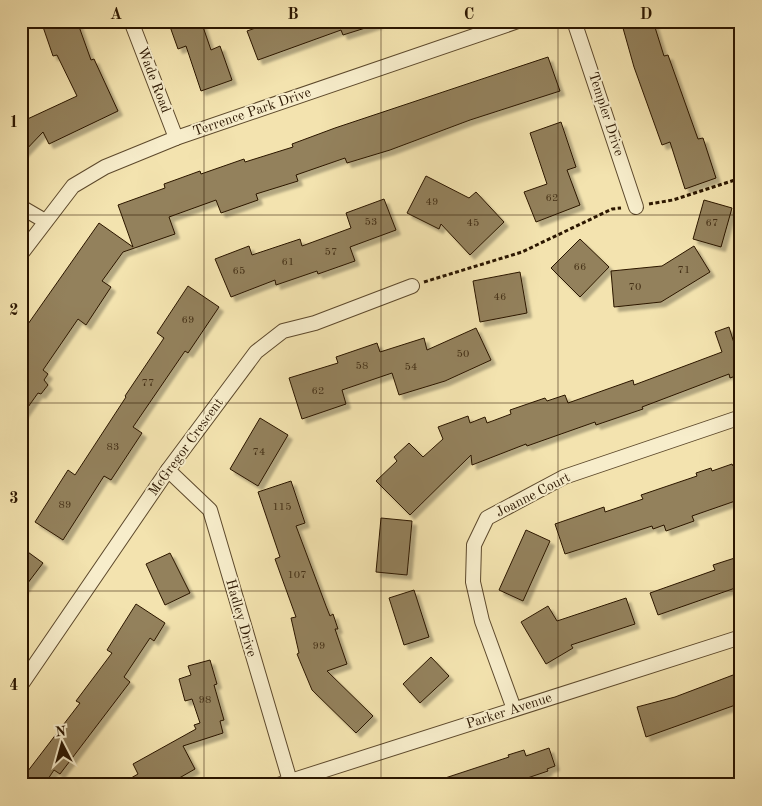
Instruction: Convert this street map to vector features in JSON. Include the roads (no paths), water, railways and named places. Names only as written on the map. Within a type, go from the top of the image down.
[{"type":"street","name":"Wade Road","points":[[131,21],[176,138]]},
{"type":"street","name":"Terrence Park Drive","points":[[21,254],[73,186],[105,167],[176,138],[518,21]]},
{"type":"street","name":"Templer Drive","points":[[574,21],[636,207]]},
{"type":"street","points":[[21,207],[45,221]]},
{"type":"street","name":"McGregor Crescent","points":[[21,685],[168,470],[256,352],[283,332],[316,323],[412,286]]},
{"type":"street","name":"Joanne Court","points":[[514,709],[482,621],[473,582],[474,545],[487,518],[564,477],[741,417]]},
{"type":"street","name":"Hadley Drive","points":[[168,470],[210,510],[284,783]]},
{"type":"street","name":"Parker Avenue","points":[[284,783],[741,638]]}]
